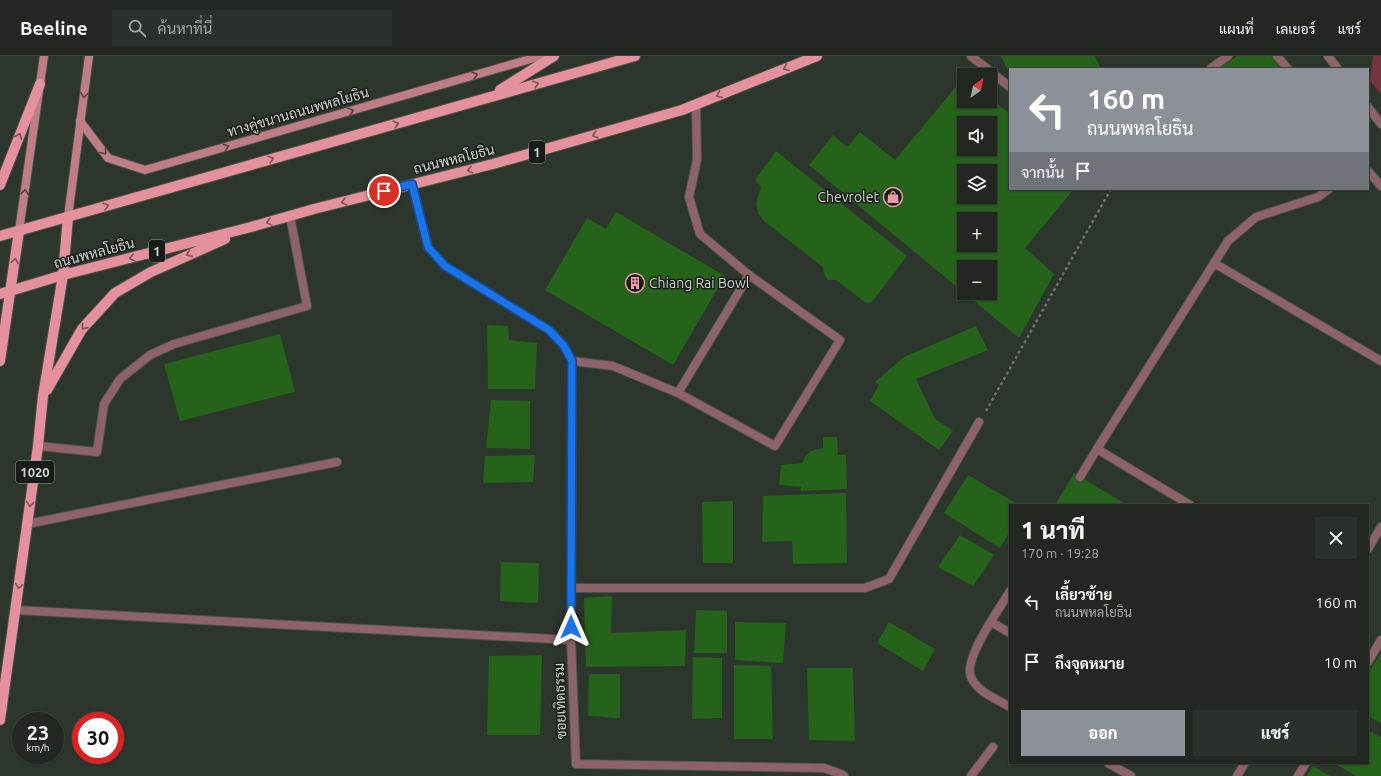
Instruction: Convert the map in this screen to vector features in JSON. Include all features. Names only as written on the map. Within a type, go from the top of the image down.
[{"type":"main road","points":[[0,361],[5,292],[20,231],[44,56]]},
{"type":"main road","points":[[68,217],[89,56]]},
{"type":"main road","name":"ทางคู่ขนานถนนพหลโยธิน","points":[[80,121],[108,158],[145,170],[541,56]]},
{"type":"main road","points":[[490,97],[554,56]]},
{"type":"main road","points":[[0,236],[634,56]]},
{"type":"main road","name":"ถนนพหลโยธิน","points":[[5,292],[63,275],[501,162],[682,110],[817,56]]},
{"type":"main road","points":[[0,185],[40,84]]},
{"type":"main road","name":"1020","points":[[0,720],[44,396],[63,275],[68,217]]},
{"type":"main road","points":[[44,396],[82,328],[115,293],[151,272],[251,227]]},
{"type":"street","points":[[971,56],[1009,86]]},
{"type":"street","points":[[1211,68],[1228,56]]},
{"type":"street","points":[[1277,56],[1287,68]]},
{"type":"street","points":[[1328,56],[1337,68]]},
{"type":"street","points":[[412,184],[428,247],[445,266],[549,330],[564,346],[572,361],[613,366],[678,393],[775,446],[840,340],[749,275],[700,234],[689,197],[697,160],[696,104]]},
{"type":"street","points":[[1369,108],[1381,124]]},
{"type":"street","points":[[1369,172],[1381,186]]},
{"type":"street","points":[[1080,477],[1228,240],[1256,216],[1318,197],[1328,190]]},
{"type":"street","points":[[38,446],[97,452],[104,404],[120,379],[150,355],[174,344],[307,306],[290,216]]},
{"type":"street","points":[[1214,263],[1381,361]]},
{"type":"street","points":[[678,393],[749,275]]},
{"type":"street","name":"ซอยเทิดธรรม","points":[[572,361],[571,640],[576,764],[824,768],[844,776]]},
{"type":"street","points":[[571,588],[865,588],[889,579],[980,422]]},
{"type":"street","points":[[1097,449],[1188,504]]},
{"type":"street","points":[[27,524],[337,462]]},
{"type":"street","points":[[1369,547],[1381,527]]},
{"type":"street","points":[[1009,593],[973,654],[969,666],[971,677],[980,690],[1009,706]]},
{"type":"street","points":[[15,610],[571,640]]},
{"type":"street","points":[[991,622],[1009,632]]},
{"type":"street","points":[[1369,660],[1381,640]]},
{"type":"street","points":[[971,776],[994,747]]},
{"type":"street","points":[[1110,764],[1131,776]]},
{"type":"street","points":[[1238,776],[1242,764]]},
{"type":"street","points":[[1298,776],[1305,764]]},
{"type":"path","points":[[980,422],[1110,190]]},
{"type":"shaded area","points":[[1373,56],[1381,56],[1381,94],[1370,81]]},
{"type":"building","points":[[1001,56],[1095,56],[1101,68],[1009,68],[1009,73]]},
{"type":"building","points":[[1237,56],[1271,56],[1280,68],[1220,68]]},
{"type":"building","points":[[957,85],[957,108],[997,108],[997,104],[1009,113],[1009,190],[1073,190],[1025,248],[1054,274],[1019,338],[973,300],[997,300],[997,260],[957,260],[957,287],[809,165],[833,135],[847,147],[860,132],[895,160]]},
{"type":"building","points":[[776,151],[907,256],[872,302],[866,303],[836,280],[828,280],[824,274],[823,267],[765,222],[758,213],[756,203],[761,187],[755,180]]},
{"type":"building","name":"Chiang Rai Bowl","points":[[616,212],[725,276],[673,365],[545,290],[587,218],[606,229]]},
{"type":"building","points":[[487,325],[508,326],[509,340],[537,343],[535,389],[488,389]]},
{"type":"building","points":[[976,326],[988,350],[916,379],[935,419],[953,431],[939,450],[870,401],[879,385],[875,382],[904,357]]},
{"type":"building","points":[[280,334],[295,392],[180,421],[164,364]]},
{"type":"building","points":[[491,400],[530,401],[530,449],[486,448]]},
{"type":"building","points":[[823,437],[837,437],[838,455],[846,455],[847,489],[801,491],[801,487],[779,485],[781,465],[802,463],[811,451],[823,448]]},
{"type":"building","points":[[535,455],[533,482],[483,483],[485,456]]},
{"type":"building","points":[[1074,473],[1125,504],[1056,504]]},
{"type":"building","points":[[968,475],[1017,504],[1009,504],[1009,533],[1000,548],[944,513]]},
{"type":"building","points":[[846,493],[847,563],[793,564],[792,541],[762,542],[763,496]]},
{"type":"building","points":[[733,501],[733,563],[703,563],[702,502]]},
{"type":"building","points":[[960,535],[994,555],[973,586],[938,567]]},
{"type":"building","points":[[501,562],[539,563],[538,603],[500,601]]},
{"type":"building","points":[[612,596],[611,633],[686,630],[685,666],[586,667],[584,598]]},
{"type":"building","points":[[696,610],[727,611],[727,653],[694,653]]},
{"type":"building","points":[[735,622],[786,623],[783,663],[735,660]]},
{"type":"building","points":[[889,622],[935,649],[923,671],[877,643]]},
{"type":"building","points":[[1381,653],[1381,723],[1369,717],[1369,672]]},
{"type":"building","points":[[542,655],[540,735],[487,735],[489,656]]},
{"type":"building","points":[[693,657],[722,658],[722,718],[692,719]]},
{"type":"building","points":[[734,665],[771,666],[773,739],[734,739]]},
{"type":"building","points":[[807,668],[853,668],[855,741],[809,740]]},
{"type":"building","points":[[589,674],[620,674],[620,718],[588,716]]},
{"type":"building","points":[[1369,731],[1381,737],[1381,776],[1356,776],[1336,764],[1369,764]]},
{"type":"building","points":[[1313,766],[1330,776],[1307,776]]},
{"type":"place","name":"Chevrolet","points":[[893,197]]},
{"type":"place","name":"Chiang Rai Bowl","points":[[635,283]]},
{"type":"route","points":[[384,191],[412,184],[428,247],[445,266],[549,330],[564,346],[572,361],[571,627]]}]
